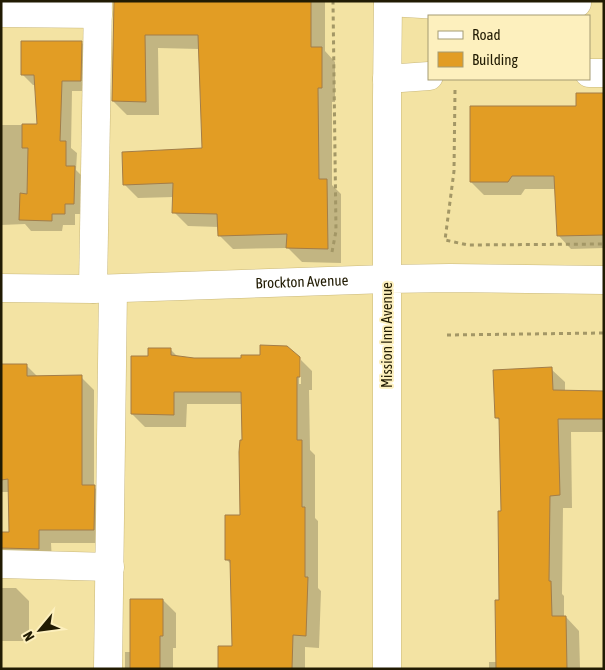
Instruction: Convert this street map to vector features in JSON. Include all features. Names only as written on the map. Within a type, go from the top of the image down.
[{"type":"main road","points":[[388,1],[456,6],[577,3]]},
{"type":"main road","name":"Mission Inn Avenue","points":[[387,669],[388,1]]},
{"type":"main road","points":[[1,13],[98,8],[110,567],[108,669]]},
{"type":"main road","points":[[590,73],[604,73]]},
{"type":"main road","points":[[387,79],[428,76]]},
{"type":"main road","name":"Brockton Avenue","points":[[1,288],[103,289],[450,278],[604,280]]},
{"type":"main road","points":[[1,564],[110,567]]},
{"type":"path","points":[[332,253],[336,231],[333,1]]},
{"type":"path","points":[[455,88],[454,171],[445,240],[468,245],[604,244]]},
{"type":"path","points":[[446,335],[604,332]]},
{"type":"building","points":[[114,1],[311,1],[311,47],[322,47],[322,88],[318,88],[319,179],[327,179],[328,249],[286,248],[287,234],[218,236],[217,214],[172,213],[173,183],[123,185],[122,152],[202,148],[198,35],[145,35],[146,102],[112,101]]},
{"type":"building","points":[[21,41],[82,41],[81,81],[62,81],[60,141],[66,141],[66,166],[75,166],[74,204],[65,204],[65,214],[52,214],[52,221],[19,220],[20,193],[27,194],[28,148],[22,148],[22,124],[37,124],[34,75],[21,75]]},
{"type":"building","points":[[576,93],[604,93],[604,235],[557,236],[554,176],[512,176],[508,182],[470,182],[470,106],[576,106]]},
{"type":"building","points":[[260,345],[287,346],[300,357],[300,377],[297,377],[297,440],[302,440],[302,507],[305,507],[305,577],[308,577],[306,636],[293,635],[292,669],[218,669],[218,646],[232,646],[230,560],[225,560],[225,515],[240,515],[239,452],[240,440],[242,440],[241,392],[174,392],[174,415],[131,414],[131,356],[148,356],[148,348],[171,348],[171,355],[194,358],[241,358],[241,355],[260,355]]},
{"type":"building","points":[[1,364],[27,364],[27,376],[82,375],[82,485],[95,485],[94,530],[39,530],[39,549],[1,548],[1,532],[9,532],[8,479],[1,480]]},
{"type":"building","points":[[552,367],[553,390],[604,391],[604,419],[558,419],[560,495],[550,496],[549,581],[551,581],[552,616],[566,616],[567,669],[496,669],[495,600],[499,600],[498,511],[501,511],[499,418],[495,418],[493,370]]},
{"type":"building","points":[[130,599],[163,599],[163,636],[160,636],[160,669],[130,669]]}]
